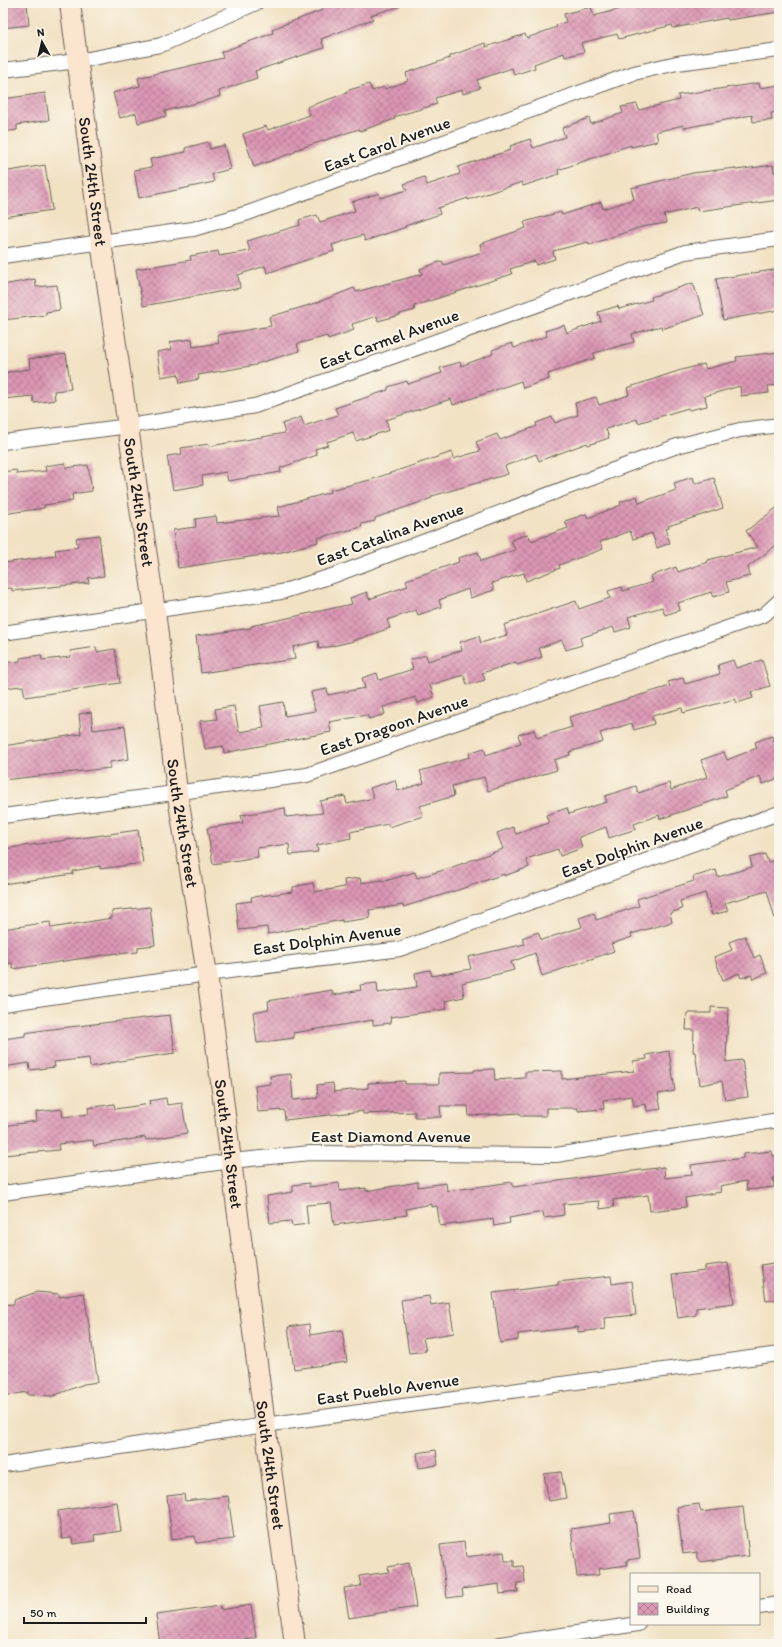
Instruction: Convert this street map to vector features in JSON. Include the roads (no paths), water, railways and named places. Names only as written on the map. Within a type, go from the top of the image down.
[{"type":"street","name":"South 24th Street","points":[[70,3],[102,242],[155,611],[177,791],[207,974],[265,1425],[295,1644]]},
{"type":"street","points":[[3,70],[78,60],[161,45],[256,3]]},
{"type":"street","name":"East Carol Avenue","points":[[3,256],[193,229],[248,213],[634,73],[677,63],[779,50]]},
{"type":"street","name":"East Carmel Avenue","points":[[3,442],[129,426],[255,406],[685,252],[779,238]]},
{"type":"street","name":"East Catalina Avenue","points":[[3,633],[281,592],[336,575],[677,446],[740,430],[779,425]]},
{"type":"street","name":"East Dragoon Avenue","points":[[3,816],[177,791],[307,775],[764,615],[779,601]]},
{"type":"street","name":"East Dolphin Avenue","points":[[3,1004],[207,974],[400,949],[779,813]]},
{"type":"street","name":"East Diamond Avenue","points":[[3,1193],[231,1162],[310,1153],[556,1155],[779,1120]]},
{"type":"street","name":"East Pueblo Avenue","points":[[3,1465],[265,1425],[779,1354]]},
{"type":"street","points":[[760,1606],[779,1604]]},
{"type":"street","points":[[500,1644],[631,1625]]}]
